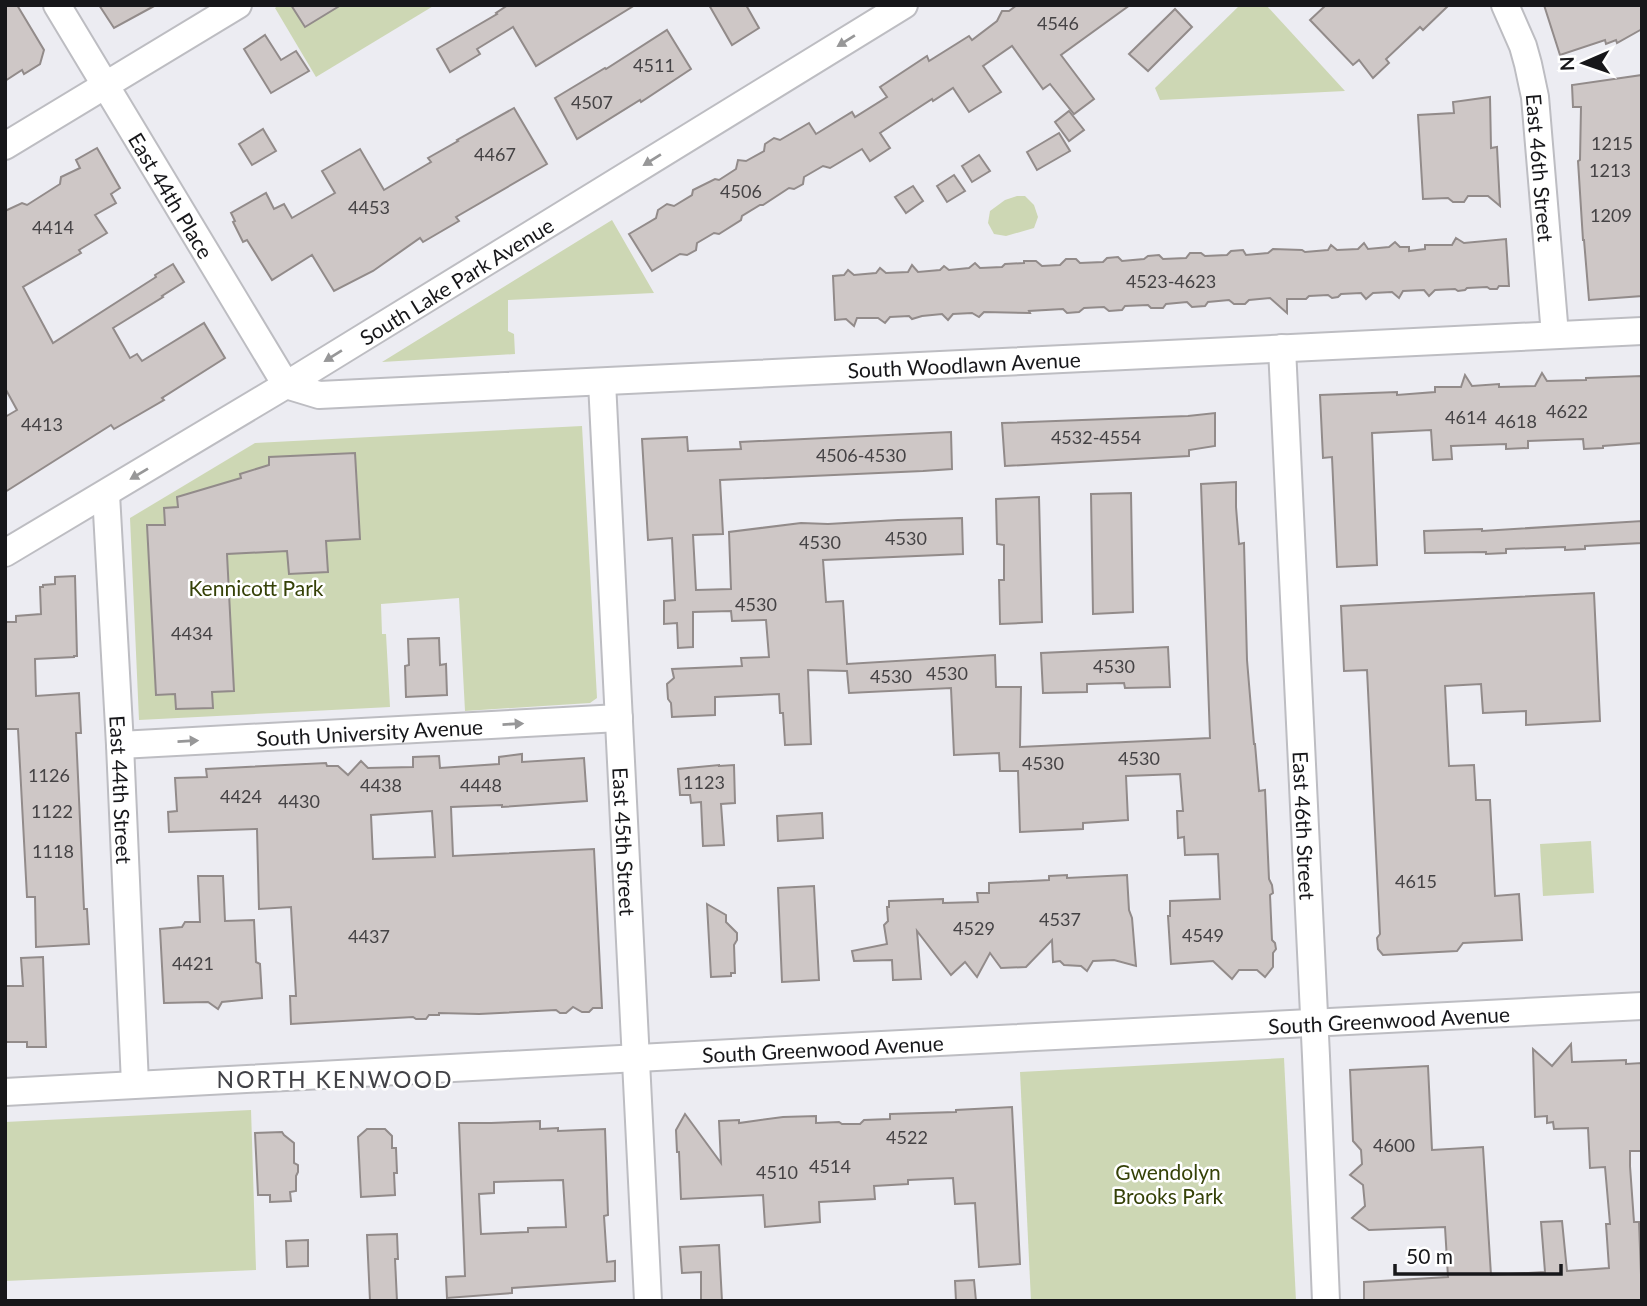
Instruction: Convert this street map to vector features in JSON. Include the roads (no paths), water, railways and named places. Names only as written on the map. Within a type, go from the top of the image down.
[{"type":"street","name":"East 44th Place","points":[[57,5],[286,385]]},
{"type":"street","points":[[5,146],[238,5]]},
{"type":"street","name":"South Lake Park Avenue","points":[[5,553],[286,385],[904,5]]},
{"type":"street","name":"East 46th Street","points":[[1505,5],[1523,46],[1535,97],[1555,335]]},
{"type":"street","name":"South Woodlawn Avenue","points":[[286,385],[319,395],[1642,331]]},
{"type":"street","name":"East 46th Street","points":[[1282,348],[1326,1301]]},
{"type":"street","name":"East 45th Street","points":[[602,382],[648,1301]]},
{"type":"street","name":"East 44th Street","points":[[106,494],[135,1084]]},
{"type":"street","name":"South University Avenue","points":[[120,745],[619,718]]},
{"type":"street","name":"South Greenwood Avenue","points":[[5,1092],[636,1056],[1642,1006]]},
{"type":"district","name":"NORTH KENWOOD","points":[[335,1079]]},
{"type":"park label","name":"Kennicott Park","points":[[256,587]]},
{"type":"park label","name":"Gwendolyn Brooks Park","points":[[1168,1183]]}]
